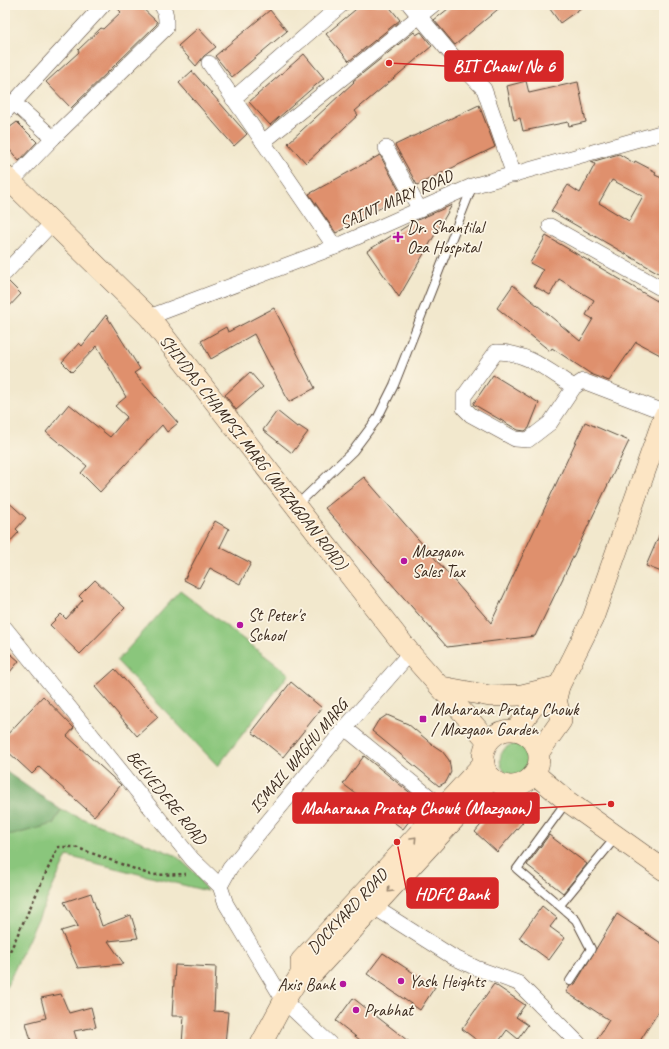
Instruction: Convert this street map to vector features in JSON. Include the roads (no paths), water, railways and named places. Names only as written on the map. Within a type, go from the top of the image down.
[{"type":"main road","name":"SHIVDAS CHAMPSI MARG (MAZAGOAN ROAD)","points":[[8,179],[149,317],[410,653],[442,687],[488,741]]},
{"type":"main road","points":[[539,752],[561,721],[558,692],[594,618],[664,418]]},
{"type":"main road","points":[[442,687],[490,696],[558,692]]},
{"type":"main road","points":[[516,730],[535,704],[558,692]]},
{"type":"main road","points":[[508,729],[526,734],[534,741],[539,752],[539,768],[527,782],[509,787],[488,771],[483,754],[488,741],[498,732],[508,729]]},
{"type":"main road","name":"DOCKYARD ROAD","points":[[261,1044],[284,1001],[301,974],[301,961],[442,807],[488,771]]},
{"type":"main road","name":"DOCKYARD ROAD","points":[[301,974],[313,973],[374,907],[488,771]]},
{"type":"main road","points":[[535,774],[567,801],[664,870]]},
{"type":"street","points":[[53,138],[9,107],[103,5]]},
{"type":"street","points":[[8,179],[53,138],[166,28],[164,8],[161,5]]},
{"type":"street","points":[[233,99],[341,5]]},
{"type":"street","points":[[263,142],[415,11],[433,5]]},
{"type":"street","points":[[415,11],[457,61],[484,89],[514,174]]},
{"type":"street","points":[[209,64],[335,247]]},
{"type":"street","name":"SAINT MARY ROAD","points":[[149,317],[335,247],[472,186],[664,132]]},
{"type":"street","points":[[386,148],[420,210]]},
{"type":"street","points":[[5,273],[52,223]]},
{"type":"street","points":[[550,226],[664,290]]},
{"type":"street","points":[[574,388],[522,355],[508,352],[496,352],[464,396],[464,408],[471,415],[515,439],[528,440],[550,423],[574,388],[583,382],[664,412]]},
{"type":"street","name":"BELVEDERE ROAD","points":[[5,628],[203,869],[220,886],[226,904],[284,1001],[330,1044]]},
{"type":"street","name":"ISMAIL WAGHU MARG","points":[[220,886],[230,868],[345,728],[410,653]]},
{"type":"street","points":[[345,728],[442,807]]},
{"type":"street","points":[[374,907],[453,957],[476,968],[498,974],[518,983],[580,1044]]},
{"type":"lane","points":[[296,506],[353,451],[377,419],[394,385],[472,186]]},
{"type":"lane","points":[[567,801],[517,869],[576,920],[591,949],[570,981]]},
{"type":"lane","points":[[560,905],[616,836]]},
{"type":"place","name":"BIT Chawl No 6","points":[[389,63]]},
{"type":"place","name":"Dr. Shantilal Oza Hospital","points":[[398,237]]},
{"type":"place","name":"Mazgaon Sales Tax","points":[[404,561]]},
{"type":"place","name":"St Peter's School","points":[[240,625]]},
{"type":"place","name":"Maharana Pratap Chowk / Mazgaon Garden","points":[[423,719]]},
{"type":"place","name":"Maharana Pratap Chowk (Mazgaon)","points":[[611,804]]},
{"type":"place","name":"HDFC Bank","points":[[397,842]]},
{"type":"place","name":"Yash Heights","points":[[401,981]]},
{"type":"place","name":"Axis Bank","points":[[343,984]]},
{"type":"place","name":"Prabhat","points":[[356,1010]]}]
